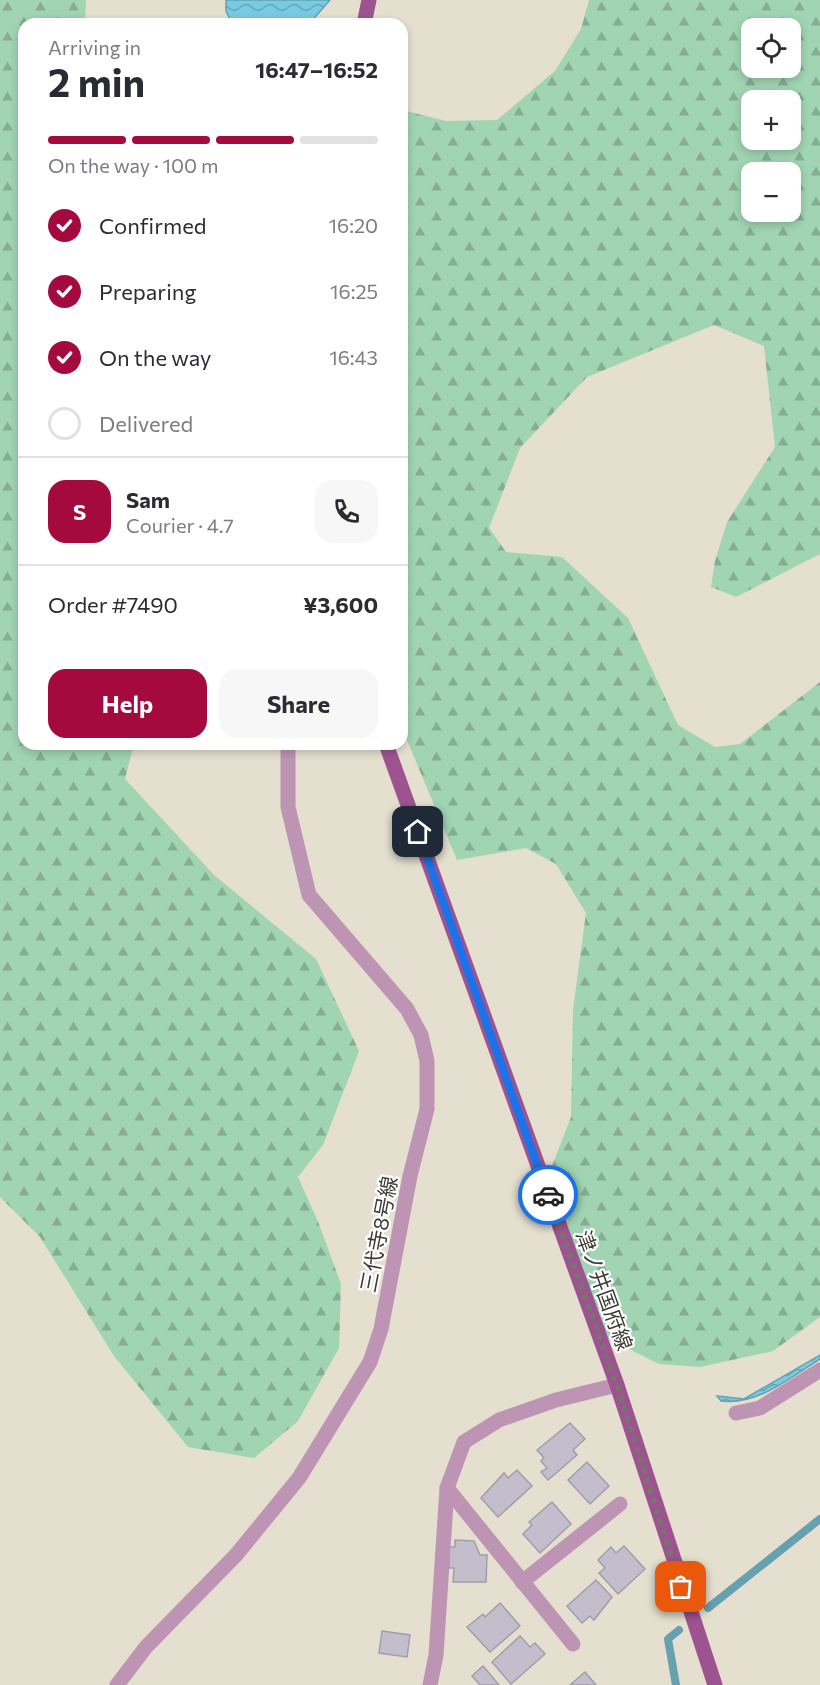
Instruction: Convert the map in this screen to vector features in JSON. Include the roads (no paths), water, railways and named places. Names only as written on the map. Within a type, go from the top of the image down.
[{"type":"main road","points":[[365,18],[369,0]]},
{"type":"main road","name":"津ノ井国府線","points":[[388,750],[617,1385],[714,1685]]},
{"type":"street","name":"三代寺8号線","points":[[117,1685],[146,1647],[236,1555],[299,1478],[370,1362],[381,1329],[411,1176],[427,1109],[427,1061],[421,1035],[411,1018],[309,895],[288,807],[288,750]]},
{"type":"street","points":[[736,1413],[760,1408],[820,1370]]},
{"type":"street","points":[[430,1685],[436,1655],[447,1488],[464,1442],[499,1420],[556,1400],[617,1385]]},
{"type":"street","points":[[447,1488],[573,1644]]},
{"type":"street","points":[[522,1582],[620,1504]]},
{"type":"water","points":[[226,0],[330,0],[314,18],[229,18],[226,11]]},
{"type":"water","points":[[820,1355],[820,1359],[785,1382],[761,1394],[748,1399],[735,1401],[721,1401],[717,1396],[744,1399]]},
{"type":"waterway","points":[[708,1608],[820,1519]]},
{"type":"waterway","points":[[676,1685],[668,1639],[679,1630]]}]
